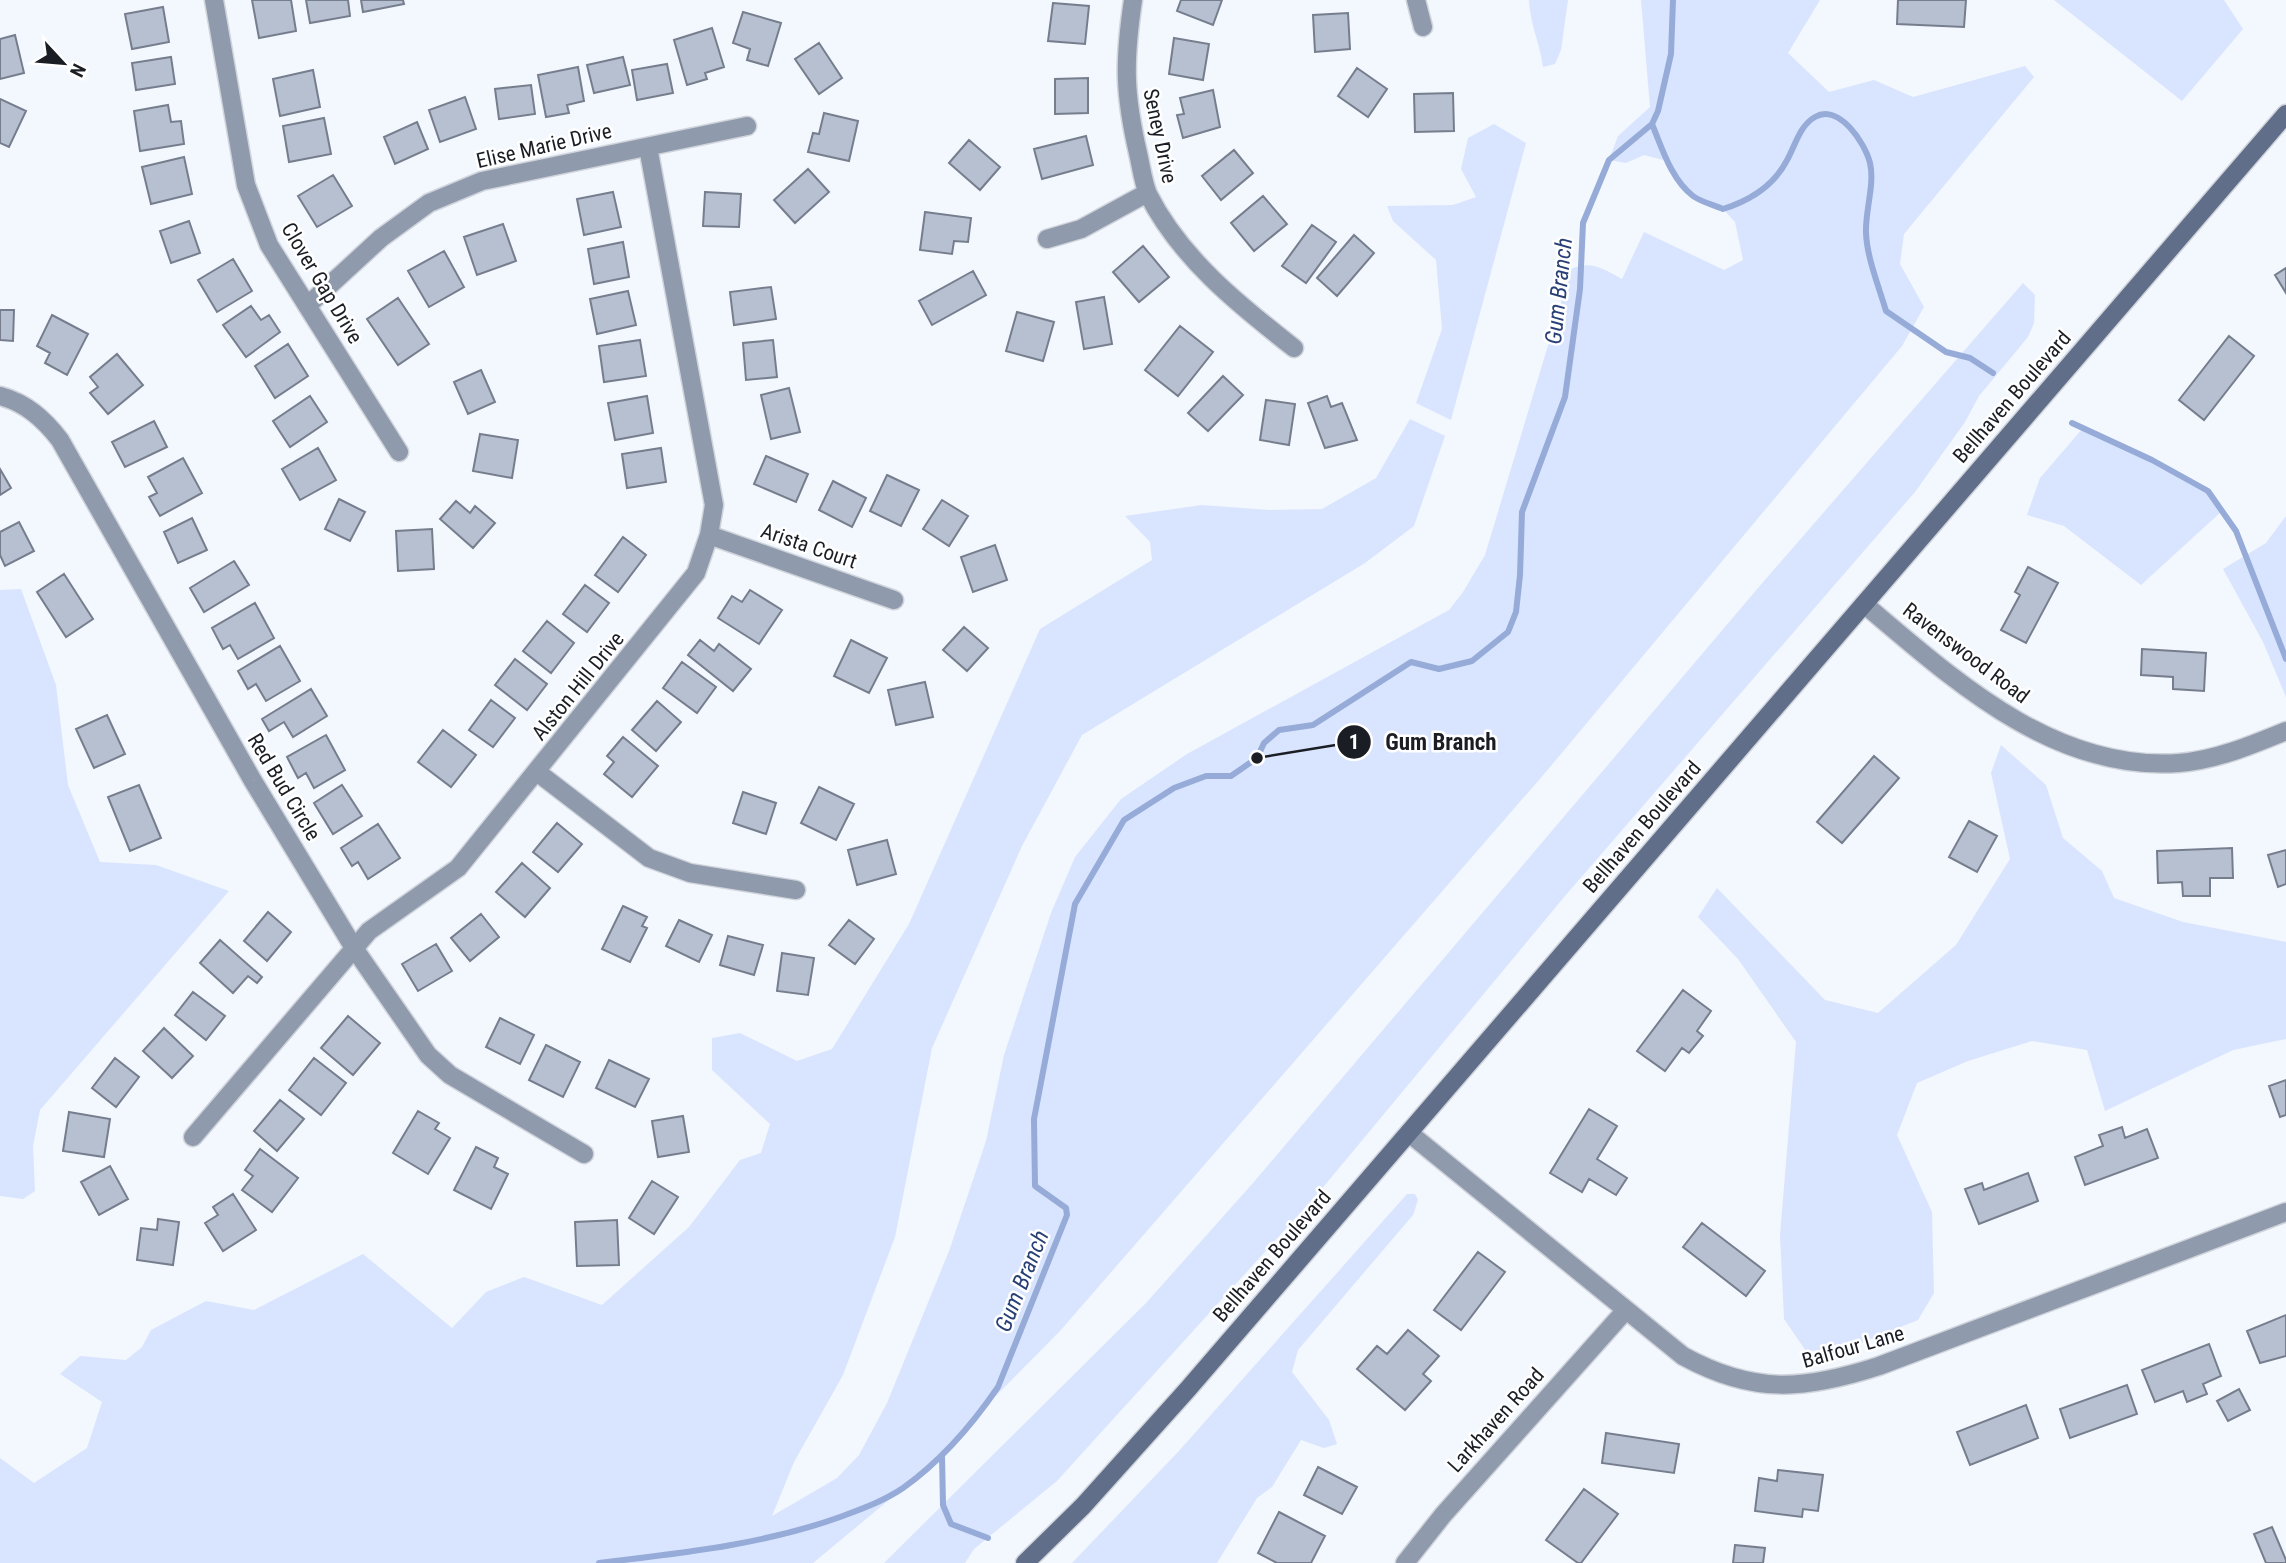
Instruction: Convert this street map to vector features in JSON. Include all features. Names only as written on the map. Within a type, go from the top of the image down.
[{"type":"main road","name":"Bellhaven Boulevard","points":[[1025,1563],[1083,1506],[1188,1389],[2286,114]]},
{"type":"street","name":"Clover Gap Drive","points":[[214,0],[246,185],[268,245],[399,452]]},
{"type":"street","name":"Seney Drive","points":[[1133,0],[1126,50],[1126,104],[1147,193],[1177,240],[1236,303],[1294,348]]},
{"type":"street","points":[[1416,0],[1423,27]]},
{"type":"street","name":"Elise Marie Drive","points":[[307,306],[381,238],[429,203],[482,181],[747,126]]},
{"type":"street","name":"Alston Hill Drive","points":[[193,1137],[369,931],[458,868],[696,573],[709,535],[714,505],[710,470],[648,146]]},
{"type":"street","points":[[1047,239],[1081,229],[1147,193]]},
{"type":"street","name":"Red Bud Circle","points":[[0,396],[12,399],[44,420],[60,440],[247,770],[354,948],[428,1055],[450,1075],[584,1154]]},
{"type":"street","name":"Arista Court","points":[[709,535],[894,600]]},
{"type":"street","name":"Ravenswood Road","points":[[1864,604],[1981,698],[2051,738],[2088,752],[2121,760],[2180,763],[2252,746],[2286,731]]},
{"type":"street","points":[[537,772],[649,858],[690,873],[796,890]]},
{"type":"street","name":"Balfour Lane","points":[[1409,1133],[1683,1356],[1729,1377],[1760,1384],[1811,1385],[1880,1366],[2286,1212]]},
{"type":"street","name":"Larkhaven Road","points":[[1405,1563],[1443,1515],[1625,1311]]},
{"type":"shaded area","points":[[1529,0],[1568,0],[1561,50],[1555,64],[1543,67]]},
{"type":"shaded area","points":[[1641,0],[1820,0],[1788,53],[1829,92],[1874,80],[1913,97],[2025,66],[2034,77],[1904,234],[1900,264],[1924,307],[1902,346],[1545,773],[1060,1331],[982,1410],[942,1456],[813,1563],[0,1563],[0,1458],[34,1483],[87,1448],[102,1402],[60,1374],[80,1356],[126,1360],[142,1347],[151,1330],[206,1301],[254,1310],[363,1254],[452,1328],[486,1292],[524,1277],[602,1305],[689,1227],[740,1160],[761,1153],[770,1124],[712,1070],[712,1038],[740,1033],[797,1061],[832,1049],[909,924],[1040,629],[1152,560],[1150,542],[1125,516],[1202,505],[1269,510],[1322,509],[1376,478],[1410,419],[1445,436],[1414,526],[1365,563],[1082,735],[1022,846],[932,1048],[895,1237],[843,1375],[794,1462],[772,1516],[837,1478],[859,1455],[887,1403],[949,1251],[986,1141],[1004,1055],[1051,913],[1075,857],[1121,799],[1187,754],[1449,610],[1485,555],[1571,269],[1591,266],[1622,279],[1644,232],[1724,270],[1743,260],[1735,222],[1723,209],[1693,197],[1667,161],[1644,155],[1626,163],[1609,160],[1618,136],[1650,107]]},
{"type":"shaded area","points":[[2054,0],[2224,0],[2243,29],[2182,101]]},
{"type":"shaded area","points":[[1494,124],[1526,143],[1451,420],[1416,403],[1442,329],[1436,260],[1393,221],[1387,206],[1453,205],[1476,197],[1461,169],[1468,138]]},
{"type":"shaded area","points":[[2023,283],[2035,295],[2034,323],[2028,337],[1979,396],[1965,422],[1915,492],[1565,896],[1320,1191],[1057,1481],[974,1549],[965,1563],[884,1563],[1146,1303],[1253,1183],[1764,581]]},
{"type":"shaded area","points":[[2083,428],[2208,491],[2222,511],[2141,585],[2064,526],[2027,515],[2040,478]]},
{"type":"shaded area","points":[[2286,516],[2286,697],[2263,642],[2223,569],[2266,543]]},
{"type":"shaded area","points":[[21,589],[56,685],[68,785],[100,862],[156,865],[229,891],[40,1110],[33,1146],[35,1191],[23,1199],[0,1196],[0,590]]},
{"type":"shaded area","points":[[2001,745],[2046,785],[2063,838],[2102,871],[2114,898],[2183,922],[2286,942],[2286,1039],[2233,1050],[2105,1111],[2087,1050],[2032,1041],[1968,1061],[1917,1083],[1897,1135],[1932,1212],[1934,1293],[1918,1320],[1846,1349],[1806,1351],[1784,1319],[1780,1235],[1796,1042],[1738,959],[1698,917],[1717,888],[1825,1000],[1878,1013],[1956,945],[2010,859],[1991,773]]},
{"type":"shaded area","points":[[1407,1194],[1415,1194],[1418,1200],[1413,1215],[1298,1350],[1292,1372],[1329,1420],[1337,1444],[1324,1448],[1301,1440],[1272,1487],[1257,1498],[1217,1563],[1072,1563],[1178,1452]]},
{"type":"building","points":[[252,0],[291,0],[296,31],[259,38]]},
{"type":"building","points":[[306,0],[348,0],[350,16],[310,23]]},
{"type":"building","points":[[361,0],[403,0],[404,4],[363,12]]},
{"type":"building","points":[[1181,0],[1222,0],[1213,25],[1177,11]]},
{"type":"building","points":[[1898,0],[1966,0],[1964,27],[1897,24]]},
{"type":"building","points":[[1053,3],[1089,6],[1085,44],[1048,41]]},
{"type":"building","points":[[163,7],[169,42],[132,49],[125,14]]},
{"type":"building","points":[[743,12],[781,23],[768,66],[747,60],[750,49],[733,43]]},
{"type":"building","points":[[1348,13],[1350,49],[1315,52],[1313,15]]},
{"type":"building","points":[[712,28],[724,67],[705,73],[707,79],[687,85],[674,40]]},
{"type":"building","points":[[15,35],[24,73],[0,79],[0,39]]},
{"type":"building","points":[[1174,38],[1209,44],[1203,80],[1169,74]]},
{"type":"building","points":[[819,43],[842,78],[819,94],[795,59]]},
{"type":"building","points":[[171,57],[175,84],[136,90],[132,63]]},
{"type":"building","points":[[623,57],[630,85],[594,93],[587,65]]},
{"type":"building","points":[[667,64],[673,93],[637,100],[632,70]]},
{"type":"building","points":[[578,67],[584,101],[567,105],[569,113],[546,117],[538,75]]},
{"type":"building","points":[[1357,68],[1387,89],[1368,117],[1338,96]]},
{"type":"building","points":[[313,70],[320,107],[280,116],[273,79]]},
{"type":"building","points":[[1088,78],[1088,113],[1055,114],[1055,79]]},
{"type":"building","points":[[531,85],[535,114],[499,119],[495,89]]},
{"type":"building","points":[[1213,90],[1220,127],[1183,138],[1177,115],[1184,114],[1180,98]]},
{"type":"building","points":[[1453,93],[1454,131],[1415,132],[1414,94]]},
{"type":"building","points":[[465,97],[476,129],[440,142],[429,110]]},
{"type":"building","points":[[0,99],[26,111],[9,147],[0,143]]},
{"type":"building","points":[[168,105],[171,122],[181,121],[184,144],[140,151],[134,111]]},
{"type":"building","points":[[824,113],[858,121],[849,161],[808,152],[813,133],[819,134]]},
{"type":"building","points":[[324,118],[331,154],[289,162],[283,126]]},
{"type":"building","points":[[417,122],[428,149],[395,164],[384,137]]},
{"type":"building","points":[[1086,136],[1093,165],[1042,179],[1034,149]]},
{"type":"building","points":[[969,140],[1000,167],[980,190],[949,163]]},
{"type":"building","points":[[1234,150],[1253,173],[1221,200],[1202,176]]},
{"type":"building","points":[[184,157],[192,194],[151,204],[142,167]]},
{"type":"building","points":[[808,169],[829,192],[795,223],[774,200]]},
{"type":"building","points":[[333,175],[352,206],[317,227],[298,196]]},
{"type":"building","points":[[613,192],[621,227],[584,235],[577,199]]},
{"type":"building","points":[[705,192],[741,194],[739,227],[703,226]]},
{"type":"building","points":[[1263,196],[1287,224],[1254,251],[1231,223]]},
{"type":"building","points":[[925,212],[971,218],[968,242],[954,241],[952,254],[920,250]]},
{"type":"building","points":[[189,221],[200,253],[171,263],[160,231]]},
{"type":"building","points":[[503,224],[516,261],[477,275],[464,237]]},
{"type":"building","points":[[1312,225],[1336,242],[1306,283],[1282,266]]},
{"type":"building","points":[[1354,235],[1374,253],[1337,296],[1317,278]]},
{"type":"building","points":[[623,242],[629,277],[594,284],[588,249]]},
{"type":"building","points":[[1143,246],[1169,277],[1139,302],[1113,272]]},
{"type":"building","points":[[444,251],[464,287],[429,307],[408,271]]},
{"type":"building","points":[[233,259],[252,291],[217,312],[198,280]]},
{"type":"building","points":[[2286,268],[2286,293],[2275,275]]},
{"type":"building","points":[[973,271],[986,295],[932,325],[919,301]]},
{"type":"building","points":[[771,287],[776,319],[734,325],[730,292]]},
{"type":"building","points":[[628,291],[636,325],[597,334],[590,299]]},
{"type":"building","points":[[1104,297],[1112,344],[1084,349],[1076,302]]},
{"type":"building","points":[[398,298],[429,344],[398,365],[367,319]]},
{"type":"building","points":[[251,306],[261,320],[269,315],[280,332],[246,357],[223,325]]},
{"type":"building","points":[[0,310],[14,310],[13,341],[0,340]]},
{"type":"building","points":[[1017,312],[1054,322],[1043,361],[1006,351]]},
{"type":"building","points":[[52,315],[88,334],[67,375],[45,363],[50,353],[37,346]]},
{"type":"building","points":[[1180,326],[1213,352],[1178,396],[1145,370]]},
{"type":"building","points":[[2229,336],[2254,356],[2204,420],[2179,400]]},
{"type":"building","points":[[640,340],[646,376],[604,382],[599,346]]},
{"type":"building","points":[[773,340],[777,377],[746,380],[743,343]]},
{"type":"building","points":[[288,344],[308,376],[275,398],[255,366]]},
{"type":"building","points":[[117,354],[143,385],[108,414],[90,393],[98,387],[90,377]]},
{"type":"building","points":[[481,370],[495,402],[468,414],[454,382]]},
{"type":"building","points":[[1223,376],[1243,395],[1208,431],[1188,413]]},
{"type":"building","points":[[789,388],[800,432],[771,439],[761,395]]},
{"type":"building","points":[[310,396],[327,422],[290,447],[273,421]]},
{"type":"building","points":[[647,396],[653,433],[615,440],[608,403]]},
{"type":"building","points":[[1327,396],[1331,407],[1342,403],[1357,440],[1325,448],[1308,403]]},
{"type":"building","points":[[1266,400],[1295,404],[1289,445],[1260,440]]},
{"type":"building","points":[[154,421],[167,447],[125,467],[112,442]]},
{"type":"building","points":[[480,434],[518,440],[512,478],[473,471]]},
{"type":"building","points":[[318,448],[336,480],[300,500],[282,469]]},
{"type":"building","points":[[661,448],[666,482],[627,488],[622,454]]},
{"type":"building","points":[[766,456],[808,474],[796,502],[754,484]]},
{"type":"building","points":[[183,458],[202,493],[160,516],[149,497],[157,493],[148,477]]},
{"type":"building","points":[[0,469],[11,488],[0,495]]},
{"type":"building","points":[[887,475],[919,490],[901,526],[870,511]]},
{"type":"building","points":[[833,481],[866,498],[852,527],[819,510]]},
{"type":"building","points":[[339,499],[365,512],[350,541],[325,529]]},
{"type":"building","points":[[942,500],[968,516],[949,546],[923,529]]},
{"type":"building","points":[[456,501],[470,513],[475,506],[495,523],[473,548],[440,519]]},
{"type":"building","points":[[192,518],[207,550],[178,563],[164,532]]},
{"type":"building","points":[[19,522],[34,551],[5,566],[0,555],[0,532]]},
{"type":"building","points":[[432,529],[434,569],[398,571],[396,531]]},
{"type":"building","points":[[623,537],[646,555],[618,592],[595,575]]},
{"type":"building","points":[[995,545],[1007,580],[973,592],[961,557]]},
{"type":"building","points":[[234,561],[249,585],[204,612],[190,588]]},
{"type":"building","points":[[2028,567],[2058,583],[2026,643],[2001,630],[2020,595],[2015,592]]},
{"type":"building","points":[[64,574],[93,619],[66,637],[37,592]]},
{"type":"building","points":[[585,585],[609,603],[587,632],[563,614]]},
{"type":"building","points":[[750,590],[782,610],[759,644],[718,618],[732,596],[742,602]]},
{"type":"building","points":[[255,603],[274,638],[238,659],[230,645],[223,649],[212,628]]},
{"type":"building","points":[[547,621],[574,643],[551,673],[523,651]]},
{"type":"building","points":[[964,627],[988,648],[967,671],[943,650]]},
{"type":"building","points":[[700,640],[714,651],[719,644],[751,669],[733,691],[688,655]]},
{"type":"building","points":[[851,640],[887,658],[869,693],[834,676]]},
{"type":"building","points":[[280,646],[300,681],[266,701],[256,684],[248,689],[238,671]]},
{"type":"building","points":[[2142,649],[2206,653],[2204,691],[2173,689],[2173,677],[2141,675]]},
{"type":"building","points":[[515,659],[547,684],[527,710],[495,685]]},
{"type":"building","points":[[682,662],[716,687],[697,713],[663,688]]},
{"type":"building","points":[[925,682],[933,717],[896,725],[888,690]]},
{"type":"building","points":[[311,689],[327,716],[293,737],[284,722],[269,731],[262,719]]},
{"type":"building","points":[[491,700],[515,718],[493,747],[469,730]]},
{"type":"building","points":[[657,701],[681,722],[656,751],[632,730]]},
{"type":"building","points":[[107,715],[125,754],[94,768],[76,729]]},
{"type":"building","points":[[443,730],[476,755],[451,787],[418,762]]},
{"type":"building","points":[[326,735],[345,770],[314,788],[306,773],[298,778],[287,757]]},
{"type":"building","points":[[623,737],[658,766],[632,797],[604,774],[614,762],[607,756]]},
{"type":"building","points":[[1874,756],[1899,778],[1842,843],[1817,822]]},
{"type":"building","points":[[139,785],[161,838],[130,851],[108,797]]},
{"type":"building","points":[[342,785],[362,816],[333,834],[314,803]]},
{"type":"building","points":[[819,787],[854,804],[836,840],[801,823]]},
{"type":"building","points":[[743,792],[776,803],[766,834],[733,823]]},
{"type":"building","points":[[1969,821],[1997,836],[1977,872],[1949,857]]},
{"type":"building","points":[[557,823],[582,844],[558,872],[533,852]]},
{"type":"building","points":[[378,824],[400,858],[368,879],[358,862],[352,866],[341,848]]},
{"type":"building","points":[[887,840],[896,874],[857,885],[848,850]]},
{"type":"building","points":[[2232,848],[2233,878],[2210,878],[2210,896],[2183,896],[2182,882],[2158,883],[2157,851]]},
{"type":"building","points":[[2286,850],[2286,884],[2278,887],[2268,855]]},
{"type":"building","points":[[522,863],[550,888],[525,917],[496,892]]},
{"type":"building","points":[[623,906],[647,917],[642,926],[647,928],[630,962],[602,949]]},
{"type":"building","points":[[268,912],[291,932],[267,961],[244,941]]},
{"type":"building","points":[[481,914],[499,937],[470,961],[451,938]]},
{"type":"building","points":[[679,920],[712,935],[699,962],[666,946]]},
{"type":"building","points":[[849,920],[874,939],[855,964],[829,945]]},
{"type":"building","points":[[728,936],[763,945],[754,975],[720,965]]},
{"type":"building","points":[[220,940],[262,977],[257,983],[248,976],[233,993],[200,963]]},
{"type":"building","points":[[436,944],[452,971],[418,991],[402,964]]},
{"type":"building","points":[[782,953],[814,958],[808,995],[777,991]]},
{"type":"building","points":[[1683,990],[1711,1011],[1697,1031],[1703,1036],[1689,1053],[1682,1048],[1665,1071],[1637,1051]]},
{"type":"building","points":[[193,992],[225,1016],[206,1040],[175,1015]]},
{"type":"building","points":[[348,1016],[380,1043],[353,1075],[321,1048]]},
{"type":"building","points":[[500,1018],[534,1035],[520,1064],[486,1047]]},
{"type":"building","points":[[164,1028],[193,1056],[172,1078],[143,1051]]},
{"type":"building","points":[[546,1045],[580,1062],[563,1097],[529,1080]]},
{"type":"building","points":[[115,1058],[139,1077],[116,1107],[92,1088]]},
{"type":"building","points":[[314,1058],[346,1083],[321,1115],[289,1090]]},
{"type":"building","points":[[609,1060],[649,1079],[635,1107],[596,1088]]},
{"type":"building","points":[[2286,1080],[2286,1115],[2280,1117],[2269,1086]]},
{"type":"building","points":[[280,1100],[304,1119],[277,1151],[254,1131]]},
{"type":"building","points":[[1589,1109],[1617,1126],[1597,1159],[1627,1178],[1616,1195],[1589,1179],[1582,1192],[1550,1173]]},
{"type":"building","points":[[418,1111],[439,1123],[435,1129],[450,1138],[428,1174],[393,1153]]},
{"type":"building","points":[[69,1112],[110,1119],[104,1157],[63,1151]]},
{"type":"building","points":[[683,1116],[689,1152],[658,1157],[652,1121]]},
{"type":"building","points":[[2122,1127],[2125,1138],[2147,1129],[2158,1158],[2085,1185],[2075,1157],[2103,1146],[2099,1135]]},
{"type":"building","points":[[476,1147],[498,1158],[494,1167],[508,1174],[491,1209],[454,1190]]},
{"type":"building","points":[[260,1149],[298,1178],[272,1212],[242,1190],[253,1176],[245,1170]]},
{"type":"building","points":[[110,1166],[128,1199],[99,1215],[81,1182]]},
{"type":"building","points":[[2028,1173],[2038,1201],[1979,1224],[1965,1189],[1982,1183],[1984,1190]]},
{"type":"building","points":[[652,1181],[678,1197],[654,1234],[629,1218]]},
{"type":"building","points":[[233,1194],[256,1230],[223,1251],[205,1223],[218,1215],[213,1207]]},
{"type":"building","points":[[158,1219],[179,1222],[173,1265],[137,1260],[141,1228],[157,1230]]},
{"type":"building","points":[[617,1220],[619,1265],[577,1266],[575,1222]]},
{"type":"building","points":[[1702,1223],[1765,1271],[1746,1296],[1683,1247]]},
{"type":"building","points":[[1478,1252],[1505,1272],[1461,1330],[1434,1310]]},
{"type":"building","points":[[2286,1315],[2286,1356],[2260,1363],[2247,1331]]},
{"type":"building","points":[[1408,1330],[1439,1356],[1423,1374],[1431,1381],[1405,1410],[1357,1369],[1377,1346],[1387,1354]]},
{"type":"building","points":[[2209,1344],[2221,1376],[2203,1384],[2207,1394],[2187,1402],[2183,1391],[2155,1402],[2142,1370]]},
{"type":"building","points":[[2127,1385],[2137,1414],[2070,1438],[2060,1409]]},
{"type":"building","points":[[2239,1389],[2250,1410],[2228,1421],[2217,1401]]},
{"type":"building","points":[[2026,1405],[2038,1438],[1970,1465],[1957,1432]]},
{"type":"building","points":[[1606,1433],[1679,1444],[1674,1473],[1602,1463]]},
{"type":"building","points":[[1318,1467],[1357,1487],[1342,1514],[1304,1495]]},
{"type":"building","points":[[1778,1470],[1823,1475],[1818,1511],[1803,1509],[1802,1517],[1755,1511],[1759,1478],[1777,1481]]},
{"type":"building","points":[[1584,1489],[1618,1514],[1581,1563],[1578,1563],[1546,1540]]},
{"type":"building","points":[[1279,1512],[1325,1536],[1311,1563],[1277,1563],[1258,1553]]},
{"type":"building","points":[[2272,1527],[2286,1563],[2266,1563],[2254,1534]]},
{"type":"building","points":[[1735,1545],[1765,1548],[1763,1563],[1733,1563]]},
{"type":"waterway","name":"Gum Branch","points":[[599,1563],[691,1551],[781,1535],[840,1517],[888,1497],[903,1488],[943,1454],[967,1429],[998,1387],[1067,1215],[1066,1208],[1035,1186],[1034,1119],[1075,904],[1124,820],[1174,788],[1206,776],[1231,776],[1257,758],[1264,743],[1279,730],[1313,725],[1411,662],[1439,669],[1472,661],[1508,632],[1516,612],[1522,512],[1565,397],[1580,289],[1583,223],[1609,160],[1652,124],[1658,111],[1671,54],[1673,0]]},
{"type":"waterway","points":[[1652,124],[1668,163],[1685,189],[1696,198],[1723,209],[1742,202],[1767,185],[1781,171],[1801,131],[1815,117],[1824,114],[1842,120],[1863,145],[1870,163],[1867,243],[1886,311],[1946,352],[1970,358],[1993,373]]},
{"type":"waterway","points":[[2072,423],[2152,460],[2208,491],[2236,531],[2286,659]]},
{"type":"waterway","name":"Gum Branch","points":[[942,1456],[943,1505],[951,1524],[988,1538]]},
{"type":"place","name":"Gum Branch","points":[[1257,758]]}]
